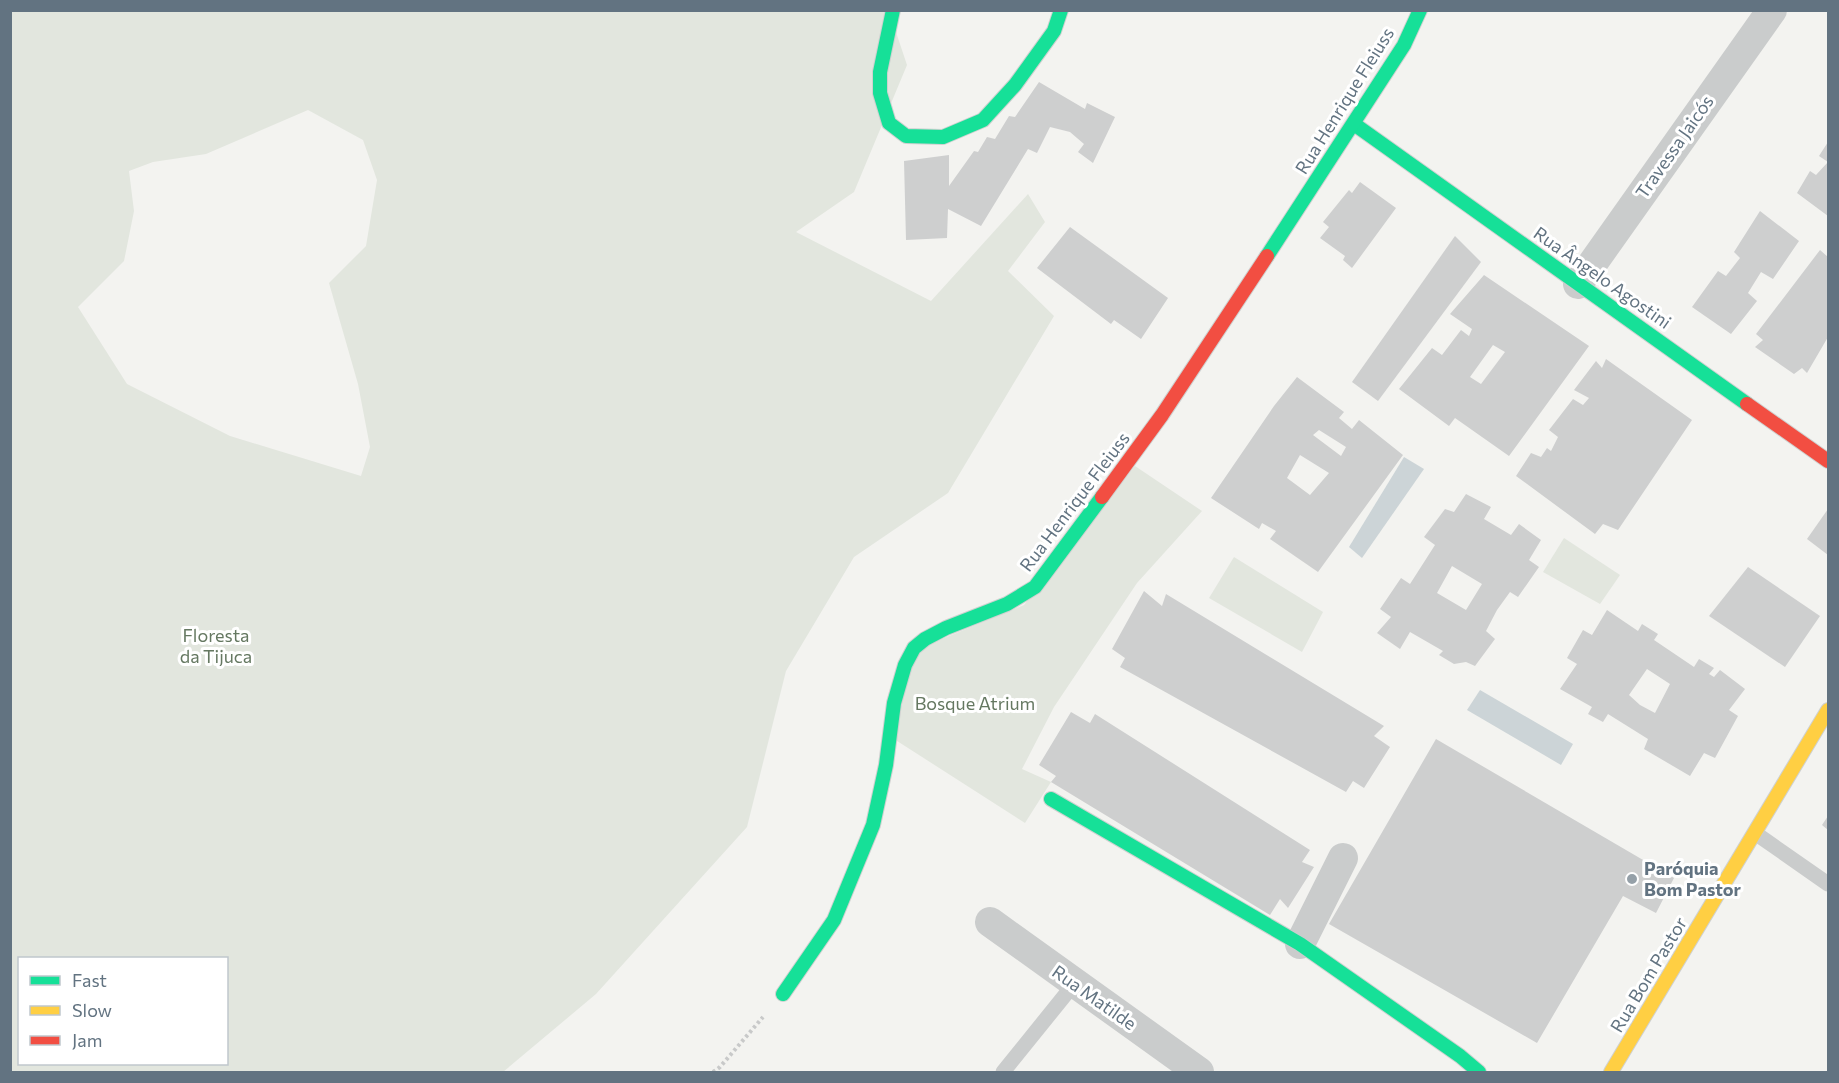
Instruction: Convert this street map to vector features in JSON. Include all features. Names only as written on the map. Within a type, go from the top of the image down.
[{"type":"street","points":[[892,10],[880,72],[880,93],[889,123],[906,136],[943,137],[983,120],[1015,85],[1054,31],[1061,10]]},
{"type":"street","name":"Rua Henrique Fleiuss","points":[[783,994],[834,920],[873,825],[886,765],[894,703],[905,665],[914,648],[925,639],[946,628],[1006,604],[1035,587],[1162,415],[1354,124],[1404,45],[1420,10]]},
{"type":"street","name":"Travessa Jaicós","points":[[1578,284],[1772,10]]},
{"type":"street","name":"Rua Ângelo Agostini","points":[[1354,124],[1828,461]]},
{"type":"street","name":"Rua Bom Pastor","points":[[1611,1072],[1828,710]]},
{"type":"street","points":[[1051,799],[1300,944],[1460,1056],[1479,1072]]},
{"type":"street","points":[[1300,944],[1343,858]]},
{"type":"street","name":"Rua Matilde","points":[[990,922],[1194,1071]]},
{"type":"lane","points":[[1755,833],[1828,884]]},
{"type":"lane","points":[[1003,1072],[1074,984]]},
{"type":"path","points":[[713,1072],[720,1067],[783,994]]},
{"type":"green space","name":"Floresta da Tijuca","points":[[10,11],[889,11],[907,65],[854,192],[796,232],[931,301],[1028,194],[1045,222],[1008,271],[1054,316],[948,493],[854,557],[786,671],[747,827],[596,994],[503,1072],[11,1072]],"holes":[[[308,110],[363,140],[377,180],[366,246],[329,283],[358,384],[370,447],[361,476],[230,436],[127,384],[78,307],[124,261],[134,211],[129,171],[153,162],[206,154]]]},
{"type":"green space","name":"Bosque Atrium","points":[[1135,466],[1202,511],[1137,583],[1054,707],[1022,769],[1051,782],[1025,823],[894,739],[913,651],[1024,605]]},
{"type":"green space","points":[[1564,538],[1620,575],[1600,604],[1543,572]]},
{"type":"green space","points":[[1234,557],[1323,612],[1302,652],[1209,598]]},
{"type":"shaded area","points":[[1404,457],[1424,469],[1362,558],[1349,547]]},
{"type":"shaded area","points":[[1480,690],[1573,744],[1561,765],[1467,710]]},
{"type":"building","points":[[1039,82],[1085,109],[1087,103],[1115,117],[1093,163],[1078,152],[1084,144],[1070,132],[1050,127],[1037,153],[1028,149],[981,226],[948,209],[947,238],[906,240],[904,161],[949,155],[949,186],[974,151],[978,152],[987,137],[995,139],[1009,116],[1015,117]]},
{"type":"building","points":[[1828,142],[1828,162],[1819,156]]},
{"type":"building","points":[[1828,162],[1828,216],[1797,193],[1810,171],[1816,175]]},
{"type":"building","points":[[1360,182],[1396,208],[1352,268],[1343,260],[1345,256],[1320,238],[1329,227],[1323,222],[1349,190],[1352,193]]},
{"type":"building","points":[[1760,211],[1799,241],[1773,279],[1761,272],[1748,293],[1757,301],[1731,334],[1692,307],[1718,271],[1726,276],[1740,258],[1734,252]]},
{"type":"building","points":[[1070,227],[1168,298],[1141,339],[1114,320],[1111,324],[1037,268]]},
{"type":"building","points":[[1455,236],[1481,262],[1378,401],[1352,382]]},
{"type":"building","points":[[1820,250],[1828,257],[1828,337],[1807,373],[1802,368],[1794,374],[1755,347],[1763,340],[1756,334]]},
{"type":"building","points":[[1484,275],[1589,346],[1509,456],[1455,418],[1449,426],[1399,389],[1432,348],[1442,355],[1461,330],[1469,336],[1472,329],[1450,314]],"holes":[[[1493,345],[1505,352],[1481,384],[1470,377]]]},
{"type":"building","points":[[1606,359],[1692,420],[1618,530],[1603,524],[1595,534],[1516,476],[1531,453],[1541,457],[1547,448],[1551,451],[1558,437],[1549,430],[1573,399],[1583,405],[1589,398],[1574,390],[1596,361],[1602,368]]},
{"type":"building","points":[[1297,377],[1344,412],[1339,418],[1352,429],[1359,420],[1403,455],[1318,572],[1270,539],[1276,531],[1262,523],[1259,529],[1211,498],[1274,406]],"holes":[[[1319,430],[1346,447],[1341,456],[1313,435]],[[1300,455],[1329,473],[1310,495],[1287,478]]]},
{"type":"building","points":[[1466,494],[1491,507],[1484,519],[1511,535],[1519,524],[1541,540],[1529,560],[1539,567],[1518,597],[1510,592],[1497,610],[1486,631],[1495,639],[1475,666],[1466,662],[1454,664],[1439,655],[1443,651],[1410,632],[1400,649],[1377,633],[1391,617],[1380,609],[1401,578],[1410,584],[1435,545],[1424,537],[1445,509],[1454,512]],"holes":[[[1452,566],[1482,584],[1466,610],[1437,593]]]},
{"type":"building","points":[[1828,509],[1828,555],[1807,539]]},
{"type":"building","points":[[1748,567],[1820,616],[1785,667],[1709,616]]},
{"type":"building","points":[[1144,591],[1162,606],[1166,594],[1384,726],[1374,736],[1390,747],[1364,788],[1353,781],[1346,792],[1120,667],[1125,658],[1112,649]]},
{"type":"building","points":[[1607,610],[1638,631],[1642,624],[1658,634],[1654,640],[1694,667],[1699,659],[1714,668],[1709,674],[1714,677],[1720,670],[1745,689],[1729,710],[1738,716],[1715,758],[1704,753],[1690,776],[1644,749],[1648,739],[1608,714],[1603,722],[1588,714],[1592,707],[1560,689],[1577,664],[1567,658],[1583,630],[1592,635]],"holes":[[[1647,669],[1670,684],[1655,713],[1640,705],[1629,695]]]},
{"type":"building","points":[[1071,712],[1090,723],[1095,714],[1310,850],[1302,862],[1314,867],[1288,908],[1280,899],[1270,915],[1051,782],[1056,776],[1039,765]]},
{"type":"building","points":[[1436,739],[1674,878],[1656,913],[1623,896],[1537,1043],[1329,924]]},
{"type":"building","points":[[1828,816],[1828,830],[1822,825]]},
{"type":"traffic: fast","points":[[893,10],[880,72],[880,93],[889,123],[906,136],[943,137],[983,120],[1015,85],[1054,31],[1061,10]]},
{"type":"traffic: fast","points":[[1267,256],[1404,45],[1420,10]]},
{"type":"traffic: fast","points":[[1354,124],[1747,404]]},
{"type":"traffic: fast","points":[[783,994],[834,920],[873,825],[886,765],[894,703],[905,665],[914,648],[925,639],[946,628],[1007,604],[1035,587],[1102,497]]},
{"type":"traffic: fast","points":[[1051,799],[1300,944],[1460,1056],[1479,1072]]},
{"type":"traffic: slow","points":[[1611,1072],[1828,710]]},
{"type":"traffic: jam","points":[[1102,497],[1162,415],[1267,256]]},
{"type":"traffic: jam","points":[[1747,404],[1828,461]]},
{"type":"place","name":"Paróquia Bom Pastor","points":[[1632,879]]}]
